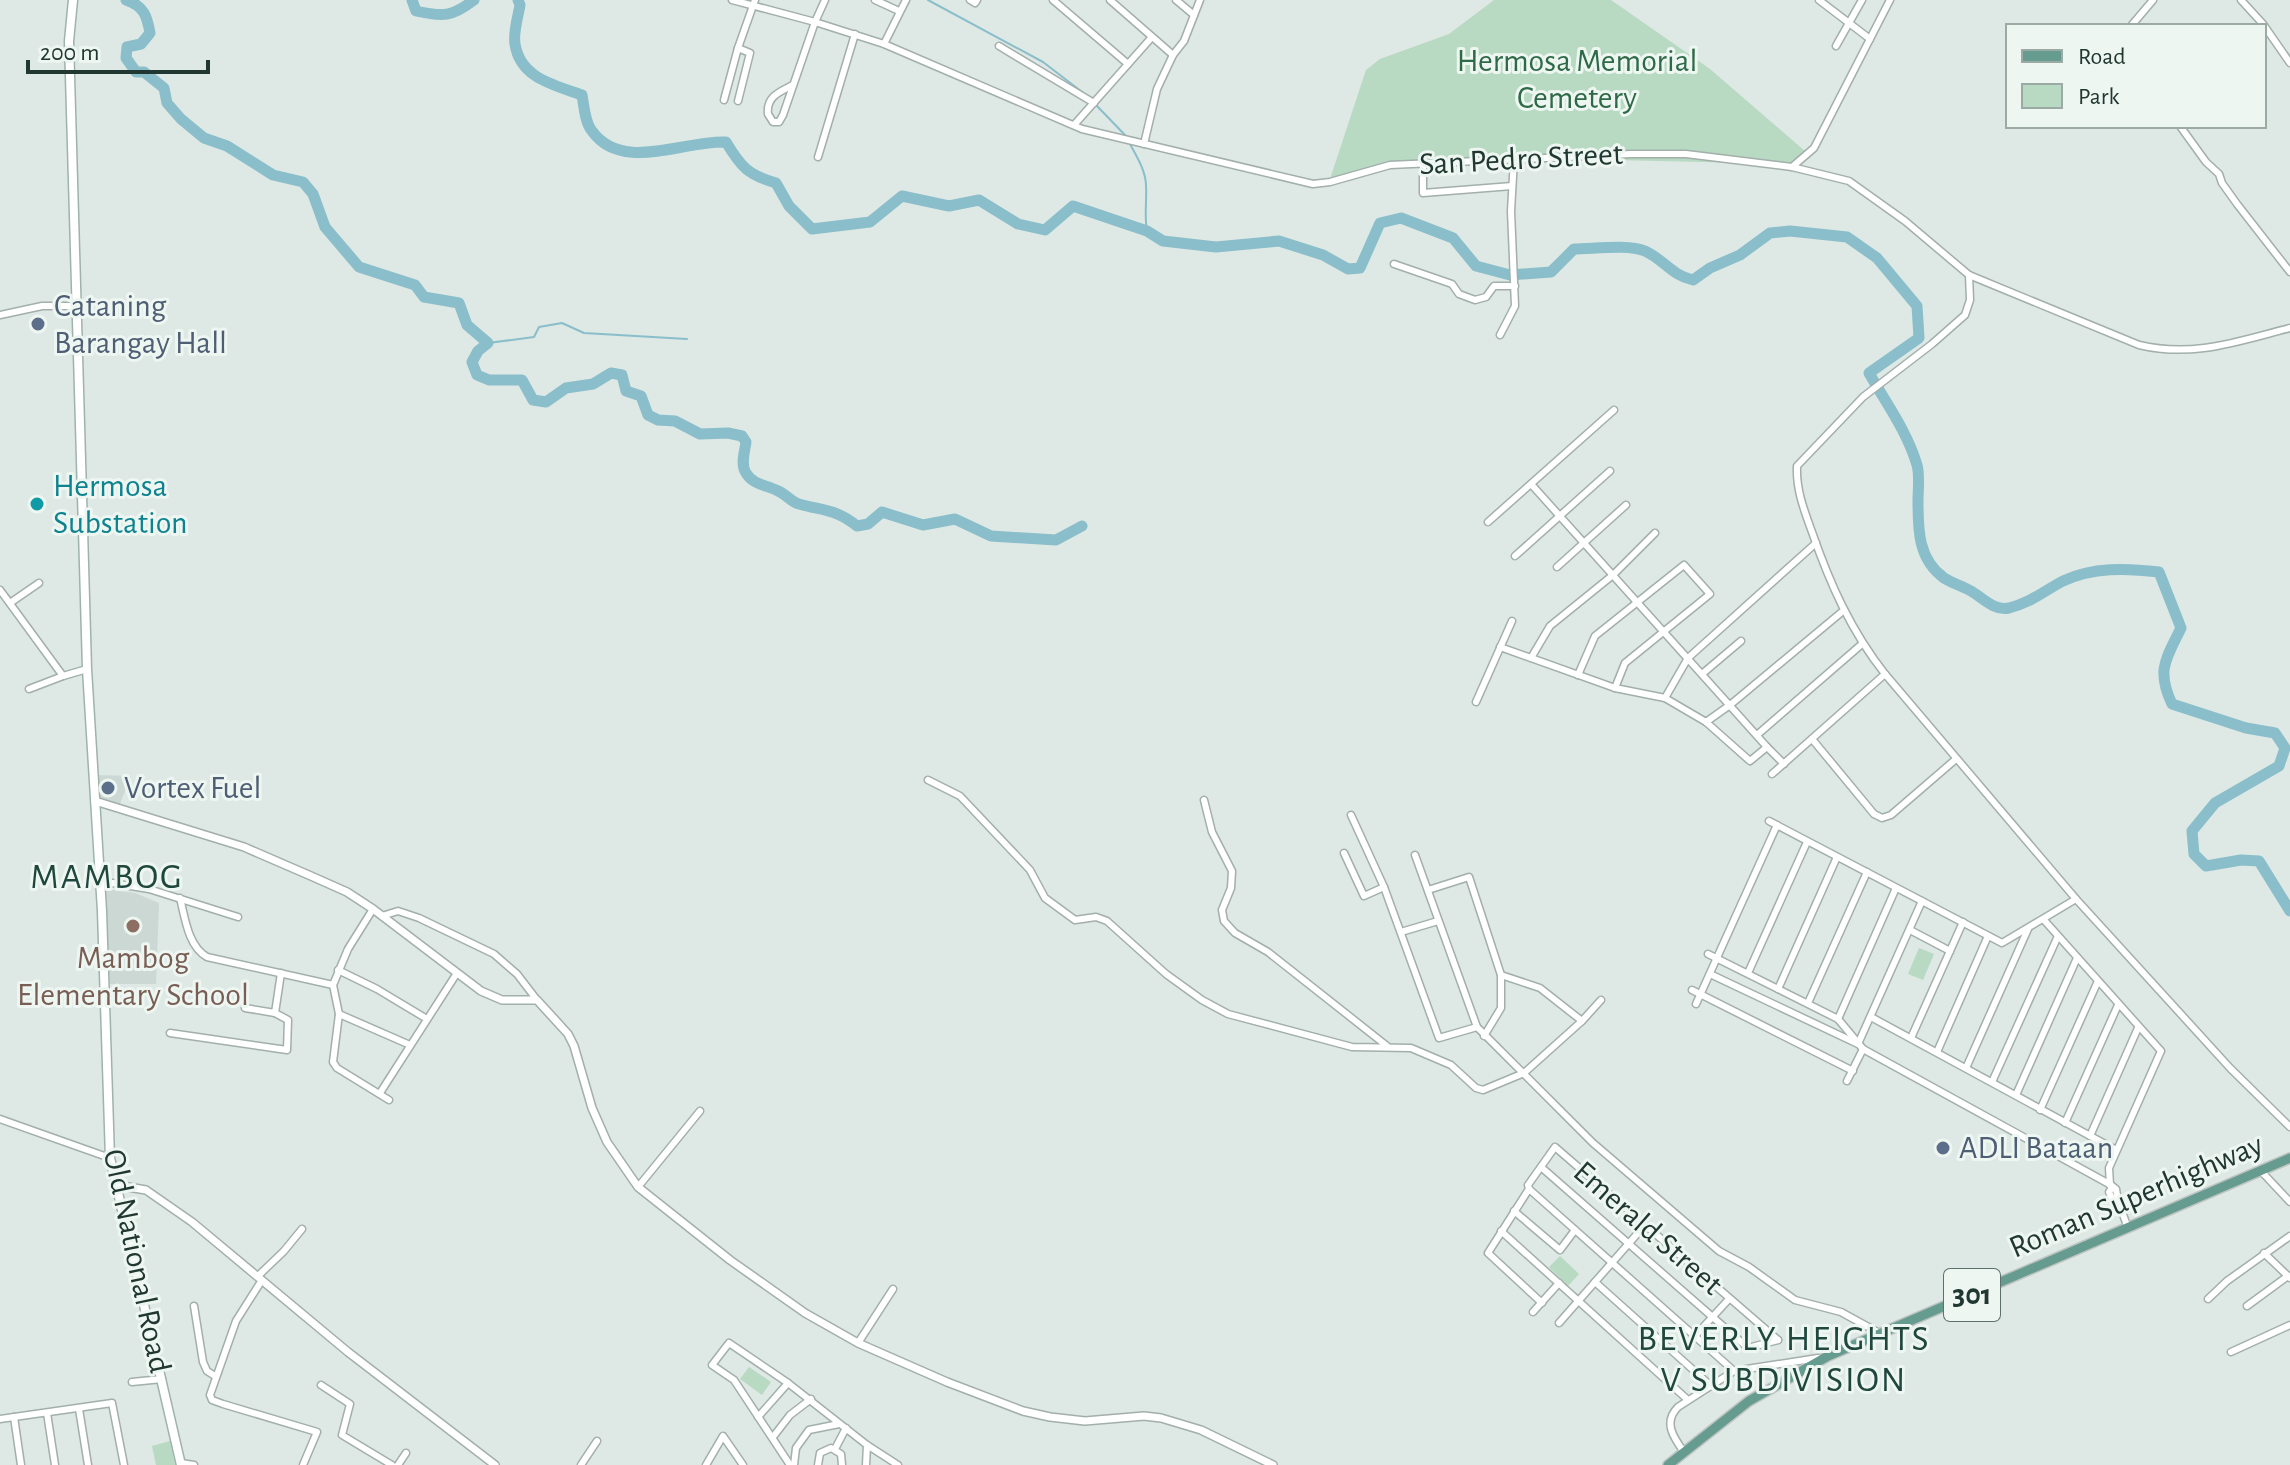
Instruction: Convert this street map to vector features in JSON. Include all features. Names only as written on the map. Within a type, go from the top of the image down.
[{"type":"main road","name":"Old National Road","points":[[73,0],[69,41],[87,669],[100,881],[110,1158],[181,1464]]},
{"type":"main road","name":"Roman Superhighway","points":[[1669,1464],[1749,1401],[1828,1356],[2290,1158]]},
{"type":"street","name":"San Pedro Street","points":[[732,0],[753,3],[884,44],[1074,125],[1313,184],[1390,165],[1631,154],[1686,154],[1792,167],[1849,181],[1905,221],[1969,275],[2139,345],[2164,351],[2194,351],[2290,328]]},
{"type":"street","points":[[793,85],[769,101],[768,114],[773,122],[781,121],[825,0]]},
{"type":"street","points":[[875,0],[899,11]]},
{"type":"street","points":[[884,44],[906,0]]},
{"type":"street","points":[[970,0],[975,3],[977,0]]},
{"type":"street","points":[[1053,0],[1128,64]]},
{"type":"street","points":[[1110,0],[1173,55]]},
{"type":"street","points":[[1176,0],[1194,15]]},
{"type":"street","points":[[1144,144],[1157,89],[1173,55],[1184,41],[1200,0]]},
{"type":"street","points":[[1792,167],[1814,148],[1890,0]]},
{"type":"street","points":[[2136,24],[2153,0]]},
{"type":"street","points":[[2241,0],[2263,24]]},
{"type":"street","points":[[1822,1],[1870,39]]},
{"type":"street","points":[[1836,46],[1860,1]]},
{"type":"street","points":[[724,100],[753,3]]},
{"type":"street","points":[[2266,28],[2290,63]]},
{"type":"street","points":[[818,157],[855,34]]},
{"type":"street","points":[[1074,125],[1152,37]]},
{"type":"street","points":[[999,46],[1094,103]]},
{"type":"street","points":[[738,48],[750,53],[738,101]]},
{"type":"street","points":[[2181,128],[2290,272]]},
{"type":"street","points":[[1500,335],[1515,306],[1514,159]]},
{"type":"street","points":[[1423,163],[1423,193],[1512,186]]},
{"type":"street","points":[[1394,264],[1452,284],[1459,294],[1475,300],[1486,297],[1494,286],[1515,282]]},
{"type":"street","points":[[1969,275],[1970,300],[1965,315],[1863,397],[1797,466],[1797,483],[1816,543],[1843,611],[1862,644],[1885,674],[2076,899],[2230,1068],[2290,1127]]},
{"type":"street","points":[[0,315],[42,306],[76,306]]},
{"type":"street","points":[[1488,522],[1614,410]]},
{"type":"street","points":[[1515,556],[1610,471]]},
{"type":"street","points":[[1531,484],[1784,764]]},
{"type":"street","points":[[1557,567],[1626,505]]},
{"type":"street","points":[[1531,658],[1550,626],[1613,575],[1655,533]]},
{"type":"street","points":[[1665,698],[1688,658],[1816,543]]},
{"type":"street","points":[[1578,675],[1595,636],[1684,565],[1710,594],[1625,663],[1615,688]]},
{"type":"street","points":[[10,603],[39,583]]},
{"type":"street","points":[[0,590],[63,676]]},
{"type":"street","points":[[1706,722],[1843,611]]},
{"type":"street","points":[[1476,702],[1512,621]]},
{"type":"street","points":[[1702,674],[1741,641]]},
{"type":"street","points":[[1757,735],[1862,644]]},
{"type":"street","points":[[1500,647],[1615,688],[1665,698],[1706,722],[1750,761],[1767,747]]},
{"type":"street","points":[[29,689],[87,669]]},
{"type":"street","points":[[1772,774],[1885,674]]},
{"type":"street","points":[[1812,739],[1874,814],[1882,818],[1891,815],[1956,759]]},
{"type":"street","points":[[928,780],[952,790],[977,812],[1030,870],[1051,903],[1072,919],[1096,917],[1107,921],[1166,974],[1228,1014],[1343,1045],[1411,1048],[1440,1059],[1480,1090],[1489,1090],[1524,1073],[1601,1000]]},
{"type":"street","points":[[1204,800],[1212,832],[1232,871],[1231,888],[1222,910],[1224,921],[1235,933],[1268,952],[1387,1046]]},
{"type":"street","points":[[95,801],[244,847],[347,892],[481,991],[502,1000],[537,1000]]},
{"type":"street","points":[[1351,815],[1384,887],[1439,1038],[1477,1027]]},
{"type":"street","points":[[1769,821],[2002,943],[2076,899]]},
{"type":"street","points":[[1696,1004],[1777,825]]},
{"type":"street","points":[[1748,973],[1807,842]]},
{"type":"street","points":[[1344,853],[1364,896],[1384,887]]},
{"type":"street","points":[[1415,855],[1477,1027],[1484,1036],[1593,1143],[1719,1251],[1749,1267],[1795,1300],[1841,1312],[1881,1334]]},
{"type":"street","points":[[1778,989],[1837,857]]},
{"type":"street","points":[[1808,1003],[1867,872]]},
{"type":"street","points":[[1428,890],[1469,877],[1501,975],[1501,1008],[1484,1036]]},
{"type":"street","points":[[100,881],[131,884],[238,917]]},
{"type":"street","points":[[1838,1019],[1896,888]]},
{"type":"street","points":[[180,898],[189,930],[202,954],[333,985]]},
{"type":"street","points":[[1847,1081],[1871,1017],[1922,901]]},
{"type":"street","points":[[373,909],[338,970],[333,985],[339,1014],[335,1066],[389,1100]]},
{"type":"street","points":[[382,916],[398,911],[419,918],[494,954],[517,974],[568,1034],[592,1108],[607,1142],[638,1187],[742,1269],[805,1313],[858,1343],[1023,1411],[1085,1421],[1144,1416],[1161,1418],[1201,1430],[1273,1465]]},
{"type":"street","points":[[2044,920],[2161,1051],[2109,1168],[2109,1192],[2112,1199],[2118,1201],[2128,1228]]},
{"type":"street","points":[[1401,932],[1438,921]]},
{"type":"street","points":[[1911,1038],[1963,922]]},
{"type":"street","points":[[1966,1068],[2029,927]]},
{"type":"street","points":[[1910,930],[1950,951]]},
{"type":"street","points":[[1937,1052],[1988,936]]},
{"type":"street","points":[[1992,1082],[2058,936]]},
{"type":"street","points":[[1708,954],[1838,1019],[1860,1046]]},
{"type":"street","points":[[2016,1095],[2077,958]]},
{"type":"street","points":[[338,970],[427,1019]]},
{"type":"street","points":[[275,1013],[281,973]]},
{"type":"street","points":[[380,1093],[457,973]]},
{"type":"street","points":[[1710,974],[1860,1046],[2111,1187]]},
{"type":"street","points":[[1501,975],[1540,988],[1582,1021]]},
{"type":"street","points":[[2040,1110],[2098,981]]},
{"type":"street","points":[[1692,990],[1853,1071]]},
{"type":"street","points":[[2065,1123],[2118,1005]]},
{"type":"street","points":[[170,1033],[287,1050],[288,1020],[275,1013],[245,1008]]},
{"type":"street","points":[[339,1014],[410,1045]]},
{"type":"street","points":[[1871,1017],[2116,1150]]},
{"type":"street","points":[[2090,1136],[2138,1028]]},
{"type":"street","points":[[638,1187],[700,1111]]},
{"type":"street","points":[[0,1119],[110,1158]]},
{"type":"street","name":"Emerald Street","points":[[1541,1167],[1555,1147],[1778,1340],[1748,1348],[1712,1318]]},
{"type":"street","points":[[1542,1303],[1488,1253],[1541,1167],[1712,1318]]},
{"type":"street","points":[[2091,1175],[2109,1168]]},
{"type":"street","points":[[2261,1171],[2290,1202]]},
{"type":"street","points":[[116,1185],[138,1186],[159,1198],[348,1352],[495,1465]]},
{"type":"street","points":[[1529,1189],[1734,1371]]},
{"type":"street","points":[[1514,1211],[1560,1250],[1575,1230]]},
{"type":"street","points":[[1559,1323],[1645,1225]]},
{"type":"street","points":[[302,1229],[260,1278],[236,1321],[210,1390],[212,1400],[317,1432],[303,1465]]},
{"type":"street","points":[[1501,1231],[1688,1400]]},
{"type":"street","points":[[2208,1299],[2227,1281],[2290,1236]]},
{"type":"street","points":[[2247,1306],[2289,1277],[2264,1253]]},
{"type":"street","points":[[1595,1282],[1710,1385]]},
{"type":"street","points":[[1533,1312],[1559,1283]]},
{"type":"street","points":[[858,1343],[893,1289]]},
{"type":"street","points":[[1695,1336],[1729,1299]]},
{"type":"street","points":[[194,1306],[203,1362],[207,1371],[215,1376]]},
{"type":"street","points":[[2231,1352],[2290,1325]]},
{"type":"street","points":[[792,1465],[734,1380],[712,1364],[732,1343],[811,1399],[894,1464]]},
{"type":"street","points":[[1684,1452],[1669,1422],[1670,1415],[1710,1385],[1734,1371],[1828,1356]]},
{"type":"street","points":[[132,1382],[162,1379]]},
{"type":"street","points":[[758,1417],[788,1383]]},
{"type":"street","points":[[321,1385],[350,1404],[342,1435],[392,1465]]},
{"type":"street","points":[[773,1437],[790,1415],[811,1399]]},
{"type":"street","points":[[0,1419],[112,1403],[124,1465]]},
{"type":"street","points":[[79,1409],[88,1465]]},
{"type":"street","points":[[47,1413],[55,1465]]},
{"type":"street","points":[[14,1417],[21,1465]]},
{"type":"street","points":[[835,1449],[842,1426]]},
{"type":"street","points":[[792,1465],[796,1448],[809,1430],[842,1426]]},
{"type":"street","points":[[706,1465],[723,1436],[743,1465]]},
{"type":"street","points":[[581,1465],[597,1441]]},
{"type":"street","points":[[866,1465],[867,1445]]},
{"type":"street","points":[[818,1465],[818,1457],[823,1450],[835,1449],[841,1454],[842,1465]]},
{"type":"street","points":[[398,1465],[406,1453]]},
{"type":"street","points":[[181,1464],[194,1465]]},
{"type":"shaded area","points":[[98,775],[131,776],[119,806],[100,800]]},
{"type":"shaded area","name":"Mambog Elementary School","points":[[105,889],[135,893],[159,903],[156,984],[110,984]]},
{"type":"green space","name":"Hermosa Memorial Cemetery","points":[[1494,0],[1611,0],[1710,69],[1806,152],[1794,164],[1520,158],[1388,163],[1330,179],[1366,70],[1380,59],[1449,34]]},
{"type":"green space","points":[[1919,948],[1934,954],[1923,980],[1908,974]]},
{"type":"green space","points":[[1560,1256],[1579,1274],[1568,1286],[1549,1267]]},
{"type":"green space","points":[[749,1367],[771,1382],[762,1395],[740,1379]]},
{"type":"green space","points":[[170,1441],[175,1465],[156,1465],[152,1446]]},
{"type":"waterway","points":[[126,0],[144,12],[150,33],[141,44],[127,47],[126,58],[136,72],[144,72],[164,88],[167,103],[204,138],[227,146],[273,175],[303,182],[313,194],[325,227],[359,267],[415,285],[424,297],[459,303],[467,325],[488,343],[478,351],[472,362],[477,375],[489,380],[522,380],[533,400],[546,402],[566,388],[593,384],[611,373],[622,375],[626,391],[641,396],[648,415],[658,420],[675,421],[700,434],[742,436],[746,442],[743,466],[752,480],[781,492],[796,503],[836,513],[857,526],[868,524],[882,512],[923,525],[955,519],[991,536],[1056,540],[1082,526]]},
{"type":"waterway","points":[[412,0],[416,11],[440,15],[453,13],[474,0]]},
{"type":"waterway","points":[[518,0],[520,5],[515,30],[518,56],[540,78],[582,95],[590,128],[605,143],[620,150],[654,152],[726,142],[746,169],[776,183],[789,206],[812,229],[870,222],[902,196],[949,206],[979,200],[1018,224],[1045,230],[1073,206],[1147,231],[1163,241],[1216,247],[1279,241],[1323,255],[1348,269],[1360,268],[1380,223],[1401,218],[1453,238],[1476,266],[1510,275],[1551,272],[1574,249],[1620,247],[1645,251],[1693,280],[1710,268],[1740,255],[1770,233],[1790,231],[1847,237],[1877,258],[1917,306],[1919,338],[1869,373],[1902,429],[1917,465],[1919,533],[1929,562],[1944,578],[1994,606],[2004,608],[2024,603],[2063,581],[2086,573],[2122,569],[2159,572],[2181,628],[2167,657],[2164,673],[2172,704],[2246,728],[2275,733],[2285,748],[2279,766],[2215,803],[2192,831],[2194,854],[2206,866],[2241,860],[2259,861],[2290,911]]},
{"type":"waterway","points":[[928,0],[1043,62],[1086,95]]},
{"type":"waterway","points":[[1096,105],[1125,135]]},
{"type":"waterway","points":[[1130,144],[1146,180],[1147,231]]},
{"type":"waterway","points":[[488,343],[534,337],[539,327],[562,323],[584,333],[687,339]]},
{"type":"place","name":"Cataning Barangay Hall","points":[[38,324]]},
{"type":"place","name":"Hermosa Substation","points":[[37,504]]},
{"type":"place","name":"Vortex Fuel","points":[[108,788]]},
{"type":"place","name":"Mambog Elementary School","points":[[133,926]]},
{"type":"place","name":"ADLI Bataan","points":[[1943,1148]]},
{"type":"district","name":"MAMBOG","points":[[107,877]]},
{"type":"district","name":"BEVERLY HEIGHTS V SUBDIVISION","points":[[1784,1360]]}]
